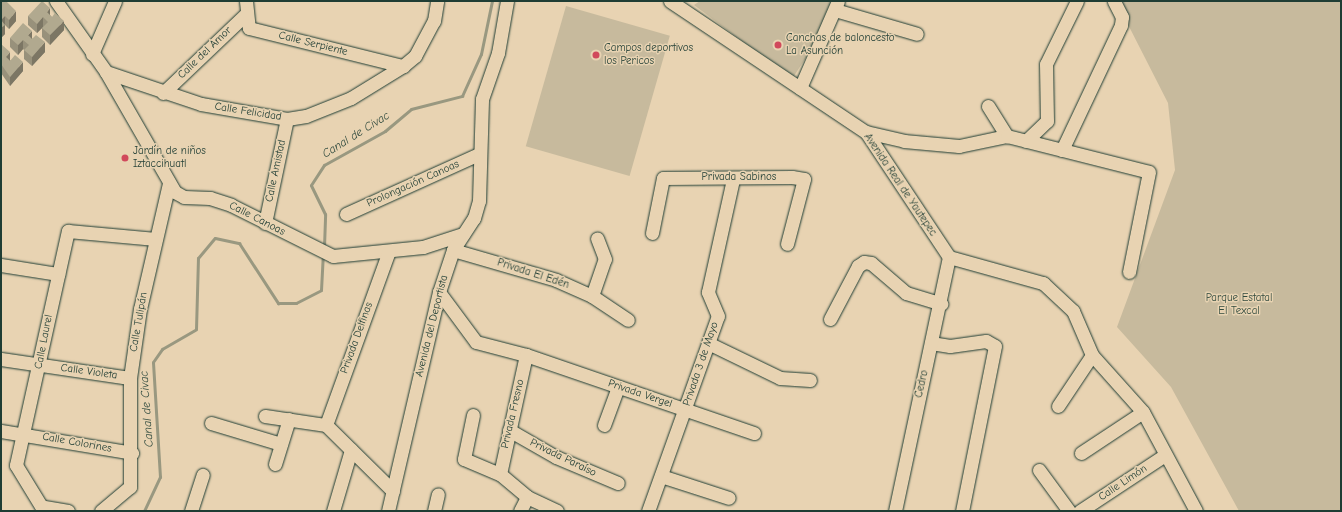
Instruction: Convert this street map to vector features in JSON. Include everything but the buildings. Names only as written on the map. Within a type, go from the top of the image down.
[{"type":"street","name":"Calle Canoas","points":[[56,1],[106,72],[168,183],[184,197],[217,200],[305,244],[333,256],[422,247],[463,234]]},
{"type":"street","points":[[92,54],[115,1]]},
{"type":"street","name":"Calle Felicidad","points":[[106,72],[163,93],[201,104],[287,119],[306,116],[352,98],[404,66],[415,56],[434,21],[437,1]]},
{"type":"street","name":"Avenida del Deportista","points":[[388,511],[439,292],[453,250],[463,234],[479,201],[482,99],[498,53],[507,1]]},
{"type":"street","name":"Avenida Real de Yautepec","points":[[670,1],[866,132],[949,257]]},
{"type":"street","points":[[1026,141],[1047,121],[1046,64],[1077,1]]},
{"type":"street","points":[[1062,150],[1121,25],[1122,18],[1114,1]]},
{"type":"street","points":[[800,88],[836,5],[917,34]]},
{"type":"street","name":"Calle Serpiente","points":[[246,7],[249,28],[404,66]]},
{"type":"street","name":"Calle del Amor","points":[[163,93],[246,7]]},
{"type":"street","points":[[988,106],[1007,136]]},
{"type":"street","name":"Calle Amistad","points":[[265,223],[287,119]]},
{"type":"street","points":[[866,132],[904,141],[959,146],[1007,136],[1149,172],[1130,272]]},
{"type":"street","name":"Prolongación Canoas","points":[[346,214],[480,154]]},
{"type":"street","name":"Privada Sabinos","points":[[652,233],[663,178],[804,179],[787,244]]},
{"type":"street","name":"Privada 3 de Mayo","points":[[648,511],[718,316],[708,292],[733,179]]},
{"type":"street","name":"Calle Tulipán","points":[[101,511],[130,487],[132,453],[130,378],[140,310],[168,183]]},
{"type":"street","name":"Calle Laurel","points":[[68,511],[41,506],[27,486],[16,465],[22,434],[40,366],[68,231],[156,239]]},
{"type":"street","points":[[592,296],[605,260],[597,238]]},
{"type":"street","name":"Privada El Edén","points":[[453,250],[556,280],[592,296],[628,320]]},
{"type":"street","name":"Privada Delfinas","points":[[326,425],[389,251]]},
{"type":"street","points":[[949,257],[1043,283],[1074,311],[1092,355],[1143,412],[1196,511]]},
{"type":"street","name":"Cedro","points":[[895,511],[931,343],[941,304],[949,257]]},
{"type":"street","points":[[830,319],[858,266],[864,262],[871,263],[906,293],[941,304]]},
{"type":"street","points":[[1,265],[58,274]]},
{"type":"street","name":"Privada Vergel","points":[[439,292],[476,342],[526,355],[754,433]]},
{"type":"street","points":[[931,343],[950,346],[986,341],[995,346],[962,511]]},
{"type":"street","points":[[708,343],[780,378],[810,380]]},
{"type":"street","name":"Privada Fresno","points":[[500,474],[526,355]]},
{"type":"street","points":[[1058,406],[1092,355]]},
{"type":"street","name":"Calle Violeta","points":[[1,359],[40,366],[130,378]]},
{"type":"street","points":[[604,425],[618,387]]},
{"type":"street","points":[[1082,453],[1143,412]]},
{"type":"street","points":[[473,415],[464,459],[500,474],[527,497],[557,511]]},
{"type":"street","points":[[264,416],[326,425],[393,491]]},
{"type":"street","points":[[275,464],[289,419]]},
{"type":"street","points":[[211,423],[281,444]]},
{"type":"street","name":"Privada Paraíso","points":[[509,430],[556,457],[618,483]]},
{"type":"street","name":"Calle Colorines","points":[[1,432],[22,434],[132,453]]},
{"type":"street","points":[[332,511],[351,450]]},
{"type":"street","name":"Calle Limón","points":[[1080,511],[1165,455]]},
{"type":"street","points":[[1039,470],[1069,511]]},
{"type":"street","points":[[192,511],[203,475]]},
{"type":"street","points":[[661,476],[729,498]]},
{"type":"street","points":[[434,511],[438,494]]},
{"type":"street","points":[[520,511],[527,497]]},
{"type":"green space","name":"Canchas de baloncesto La Asunción","points":[[700,1],[835,1],[820,36],[792,79],[694,5]]},
{"type":"green space","name":"Parque Estatal El Texcal","points":[[1116,1],[1341,1],[1341,511],[1239,511],[1171,387],[1117,327],[1175,170],[1168,103]]},
{"type":"green space","points":[[566,6],[670,36],[630,176],[526,146]]},
{"type":"waterway","name":"Canal de Civac","points":[[324,247],[325,214],[311,185],[324,165],[385,131],[411,109],[462,96],[481,54],[492,1]]},
{"type":"waterway","name":"Canal de Civac","points":[[144,511],[160,477],[153,362],[162,349],[196,329],[198,258],[215,238],[239,243],[278,303],[296,303],[321,290],[323,254]]},
{"type":"place","name":"Canchas de baloncesto La Asunción","points":[[778,45]]},
{"type":"place","name":"Campos deportivos los Pericos","points":[[596,55]]},
{"type":"place","name":"Jardín de niños Iztaccihuatl","points":[[125,158]]}]
